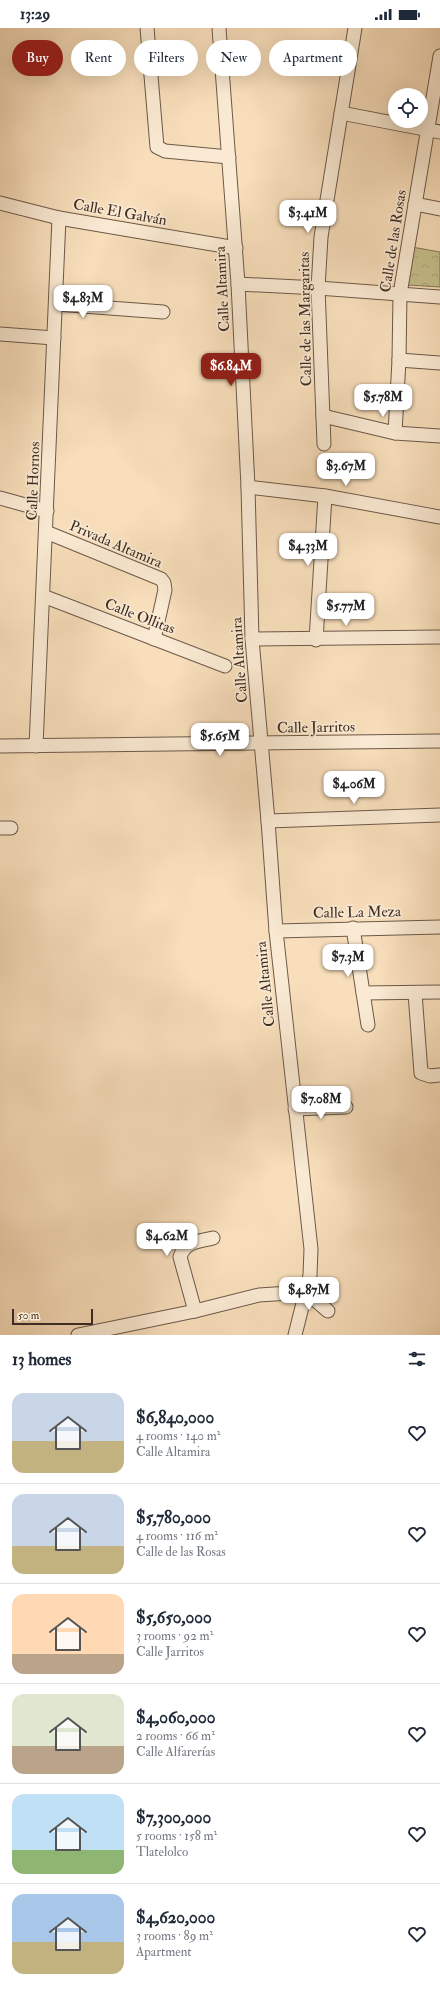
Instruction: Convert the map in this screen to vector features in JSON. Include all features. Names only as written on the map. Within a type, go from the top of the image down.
[{"type":"street","points":[[147,28],[157,147],[165,151],[229,157]]},
{"type":"street","name":"Calle Altamira","points":[[220,28],[238,284],[248,486],[252,639],[276,931],[311,1249],[310,1275],[295,1335]]},
{"type":"street","name":"Calle de las Margaritas","points":[[324,444],[318,288],[321,237],[355,28]]},
{"type":"street","name":"Calle de las Rosas","points":[[394,434],[399,360],[400,294],[415,204],[434,131],[440,56]]},
{"type":"street","points":[[341,113],[434,131]]},
{"type":"street","name":"Calle El Galván","points":[[0,203],[59,218],[236,248]]},
{"type":"street","points":[[415,204],[440,209]]},
{"type":"street","name":"Calle Hornos","points":[[36,746],[59,218]]},
{"type":"street","points":[[238,284],[440,296]]},
{"type":"street","points":[[56,304],[163,312]]},
{"type":"street","points":[[0,334],[54,338]]},
{"type":"street","points":[[399,360],[440,363]]},
{"type":"street","points":[[323,416],[394,434],[440,436]]},
{"type":"street","points":[[248,486],[325,496],[440,517]]},
{"type":"street","points":[[316,640],[325,496]]},
{"type":"street","points":[[0,498],[47,511]]},
{"type":"street","name":"Privada Altamira","points":[[46,532],[160,579],[164,583],[165,590],[154,639]]},
{"type":"street","name":"Calle Ollitas","points":[[43,596],[225,666]]},
{"type":"street","points":[[252,639],[316,640],[440,637]]},
{"type":"street","name":"Calle Jarritos","points":[[0,746],[440,741]]},
{"type":"street","points":[[268,820],[440,815]]},
{"type":"street","name":"Calle La Meza","points":[[276,931],[440,927]]},
{"type":"street","points":[[354,928],[368,1025]]},
{"type":"street","points":[[363,993],[440,992]]},
{"type":"street","points":[[415,993],[421,1073],[430,1076],[440,1075]]},
{"type":"street","points":[[295,1109],[346,1107]]},
{"type":"street","points":[[195,1311],[180,1257],[182,1248],[188,1244],[213,1238]]},
{"type":"street","points":[[78,1335],[195,1311],[259,1295],[306,1292],[328,1311]]},
{"type":"green space","points":[[412,247],[440,252],[440,287],[408,285]]}]
